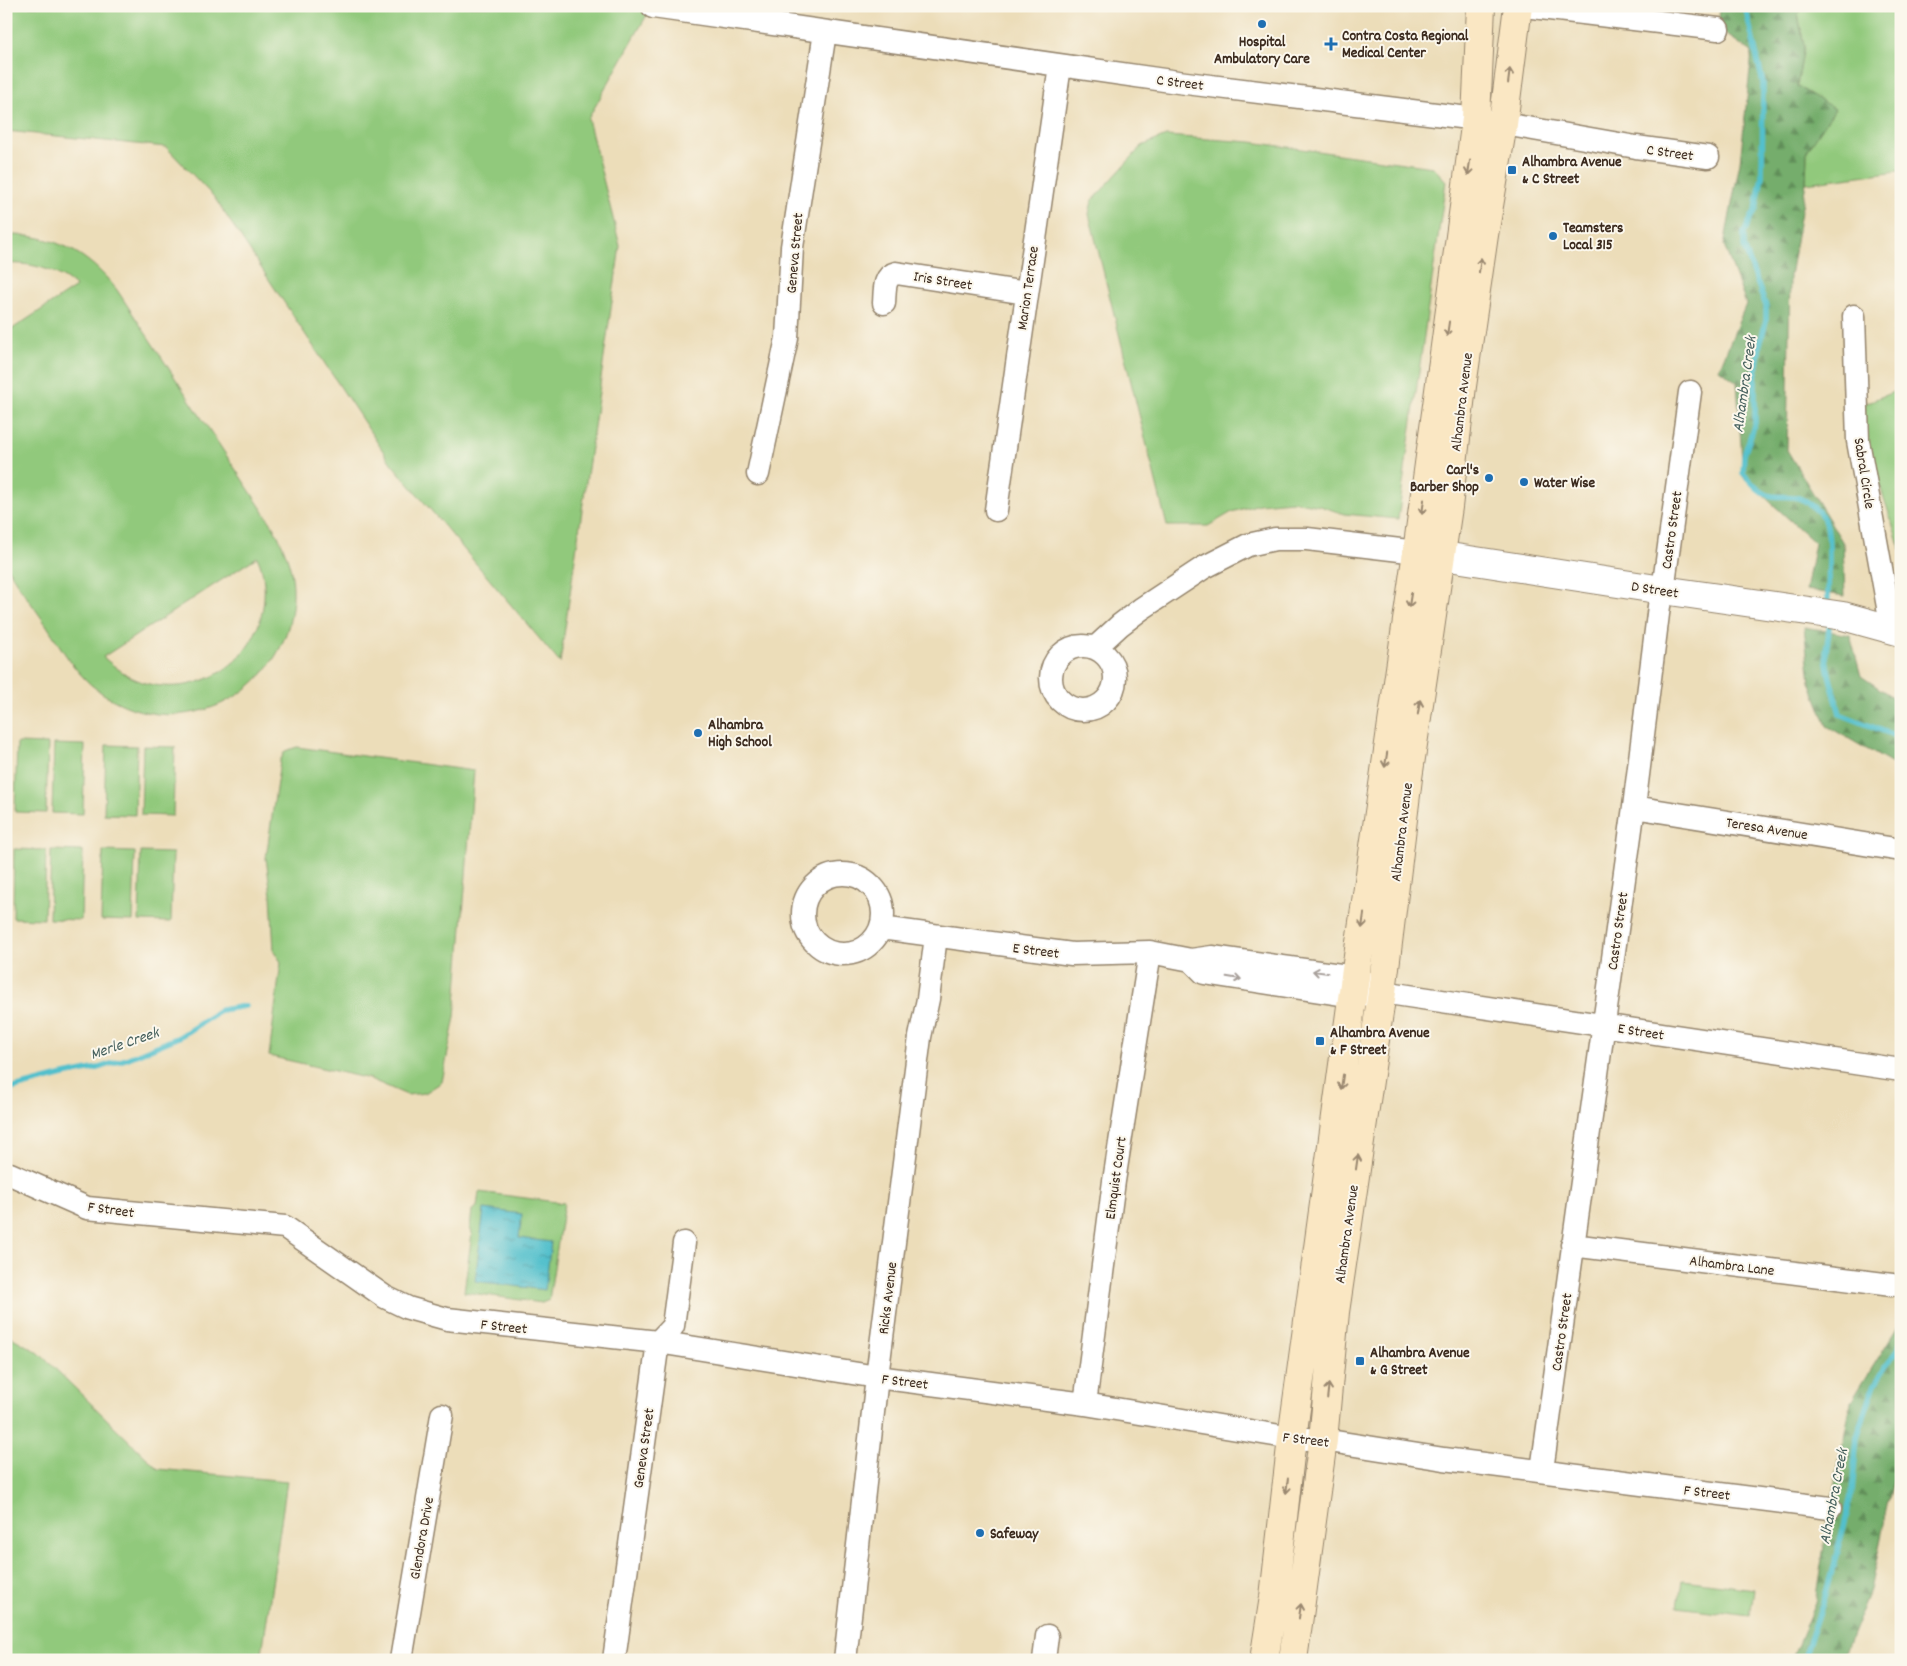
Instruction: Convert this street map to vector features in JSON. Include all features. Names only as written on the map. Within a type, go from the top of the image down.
[{"type":"main road","name":"Alhambra Avenue","points":[[1293,1660],[1323,1440],[1335,1312],[1382,992],[1408,778],[1429,554],[1476,119],[1481,6]]},
{"type":"main road","name":"Alhambra Avenue","points":[[1264,1660],[1274,1596],[1292,1438],[1354,986],[1429,554],[1462,386],[1484,235],[1503,124],[1518,6]]},
{"type":"street","points":[[1524,6],[1718,29]]},
{"type":"street","name":"C Street","points":[[653,7],[1197,85],[1476,119],[1636,147],[1708,157]]},
{"type":"street","name":"Geneva Street","points":[[758,474],[787,338],[792,246],[825,32]]},
{"type":"street","name":"Marion Terrace","points":[[996,510],[1060,66]]},
{"type":"street","name":"Iris Street","points":[[884,304],[887,278],[891,274],[896,273],[1027,292]]},
{"type":"street","name":"Sabral Circle","points":[[1854,316],[1858,441],[1896,630]]},
{"type":"street","name":"Castro Street","points":[[1542,1470],[1634,807],[1659,606],[1663,590],[1690,392]]},
{"type":"street","points":[[1095,648],[1120,624],[1141,609],[1203,568],[1248,545],[1275,539],[1307,539],[1429,554]]},
{"type":"street","name":"D Street","points":[[1429,554],[1843,616],[1896,630]]},
{"type":"street","name":"Teresa Avenue","points":[[1634,807],[1901,850]]},
{"type":"street","name":"E Street","points":[[881,928],[1072,954],[1150,952],[1191,960],[1204,973],[1294,978],[1354,986],[1382,992],[1901,1070]]},
{"type":"street","name":"Ricks Avenue","points":[[845,1660],[877,1377],[920,1037],[928,999],[936,936]]},
{"type":"street","name":"Elmquist Court","points":[[1085,1404],[1114,1180],[1150,952]]},
{"type":"street","name":"F Street","points":[[10,1174],[86,1208],[285,1228],[385,1297],[408,1308],[448,1320],[658,1342],[877,1377],[1085,1404],[1292,1438],[1323,1440],[1416,1455],[1830,1508]]},
{"type":"street","points":[[658,1342],[673,1326],[684,1243]]},
{"type":"street","name":"Alhambra Lane","points":[[1572,1244],[1892,1285]]},
{"type":"street","name":"Geneva Street","points":[[614,1660],[658,1342]]},
{"type":"street","name":"Glendora Drive","points":[[401,1660],[442,1415]]},
{"type":"street","points":[[1044,1660],[1047,1636]]},
{"type":"green space","points":[[6,6],[652,6],[588,119],[620,246],[560,663],[391,463],[214,197],[166,147],[6,131]]},
{"type":"green space","points":[[1720,6],[1805,6],[1798,14],[1804,46],[1797,86],[1835,109],[1807,151],[1806,183],[1790,276],[1787,450],[1843,543],[1845,596],[1806,590],[1815,543],[1743,477],[1737,382],[1719,369],[1746,304],[1724,245],[1740,162],[1752,52],[1718,29]]},
{"type":"green space","points":[[1805,6],[1901,6],[1901,172],[1806,183],[1807,151],[1797,86],[1804,46],[1798,14]]},
{"type":"green space","points":[[1166,136],[1251,142],[1433,167],[1446,181],[1398,519],[1344,514],[1320,506],[1292,501],[1259,504],[1232,512],[1208,526],[1167,526],[1089,214],[1092,201],[1142,146]]},
{"type":"green space","points":[[6,235],[40,238],[69,248],[82,256],[106,277],[117,290],[277,533],[291,571],[293,587],[289,624],[276,655],[255,681],[229,700],[198,712],[165,715],[131,708],[99,691],[83,677],[70,661],[8,568],[6,563],[6,333],[76,287],[61,276],[44,268],[25,264],[6,264]],"holes":[[[257,557],[264,584],[264,598],[256,631],[247,647],[219,673],[202,681],[184,685],[165,686],[145,683],[134,678],[118,669],[103,657]]]},
{"type":"green space","points":[[1901,389],[1901,551],[1865,439],[1863,404]]},
{"type":"green space","points":[[1804,627],[1850,635],[1861,676],[1901,703],[1901,769],[1827,726],[1810,682]]},
{"type":"green space","points":[[17,743],[48,744],[46,813],[15,812]]},
{"type":"green space","points":[[54,744],[85,745],[83,814],[52,813]]},
{"type":"green space","points":[[106,745],[137,746],[135,815],[104,814]]},
{"type":"green space","points":[[143,746],[175,747],[173,816],[141,815]]},
{"type":"green space","points":[[297,747],[474,771],[455,1017],[442,1082],[425,1093],[407,1095],[370,1079],[269,1056],[281,962],[274,951],[271,895],[266,858],[280,761],[285,751]]},
{"type":"green space","points":[[14,849],[46,850],[44,919],[13,918]]},
{"type":"green space","points":[[51,850],[83,851],[81,920],[49,919]]},
{"type":"green space","points":[[103,851],[135,852],[133,921],[101,920]]},
{"type":"green space","points":[[141,852],[173,853],[171,922],[139,921]]},
{"type":"green space","points":[[479,1192],[564,1203],[549,1300],[542,1303],[464,1292],[472,1233],[470,1228],[472,1210],[477,1207]]},
{"type":"green space","points":[[1901,1321],[1901,1458],[1896,1467],[1870,1590],[1842,1660],[1791,1660],[1815,1603],[1830,1508],[1851,1402]]},
{"type":"green space","points":[[6,1334],[39,1353],[158,1469],[287,1481],[261,1660],[6,1660]]},
{"type":"green space","points":[[1682,1580],[1754,1589],[1750,1616],[1678,1607]]},
{"type":"water","points":[[484,1209],[522,1214],[519,1238],[551,1242],[545,1290],[475,1281]]},
{"type":"waterway","name":"Alhambra Creek","points":[[1745,6],[1763,83],[1762,176],[1756,209],[1744,232],[1744,247],[1766,306],[1766,321],[1760,344],[1755,379],[1755,423],[1744,455],[1743,473],[1763,493],[1772,496],[1799,498],[1823,517],[1827,526],[1829,546],[1828,607]]},
{"type":"waterway","name":"Alhambra Creek","points":[[1829,621],[1826,659],[1840,714],[1901,738]]},
{"type":"waterway","name":"Merle Creek","points":[[6,1090],[98,1068],[126,1059],[179,1037],[221,1010],[245,1006]]},
{"type":"waterway","name":"Alhambra Creek","points":[[1803,1660],[1825,1597],[1844,1526],[1852,1492],[1857,1437],[1875,1384],[1901,1343]]},
{"type":"place","name":"Hospital Ambulatory Care","points":[[1262,24]]},
{"type":"place","name":"Contra Costa Regional Medical Center","points":[[1331,44]]},
{"type":"place","name":"Alhambra Avenue & C Street","points":[[1512,170]]},
{"type":"place","name":"Teamsters Local 315","points":[[1553,236]]},
{"type":"place","name":"Carl's Barber Shop","points":[[1489,478]]},
{"type":"place","name":"Water Wise","points":[[1524,482]]},
{"type":"place","name":"Alhambra High School","points":[[698,733]]},
{"type":"place","name":"Alhambra Avenue & F Street","points":[[1320,1041]]},
{"type":"place","name":"Alhambra Avenue & G Street","points":[[1360,1361]]},
{"type":"place","name":"Safeway","points":[[980,1533]]}]
